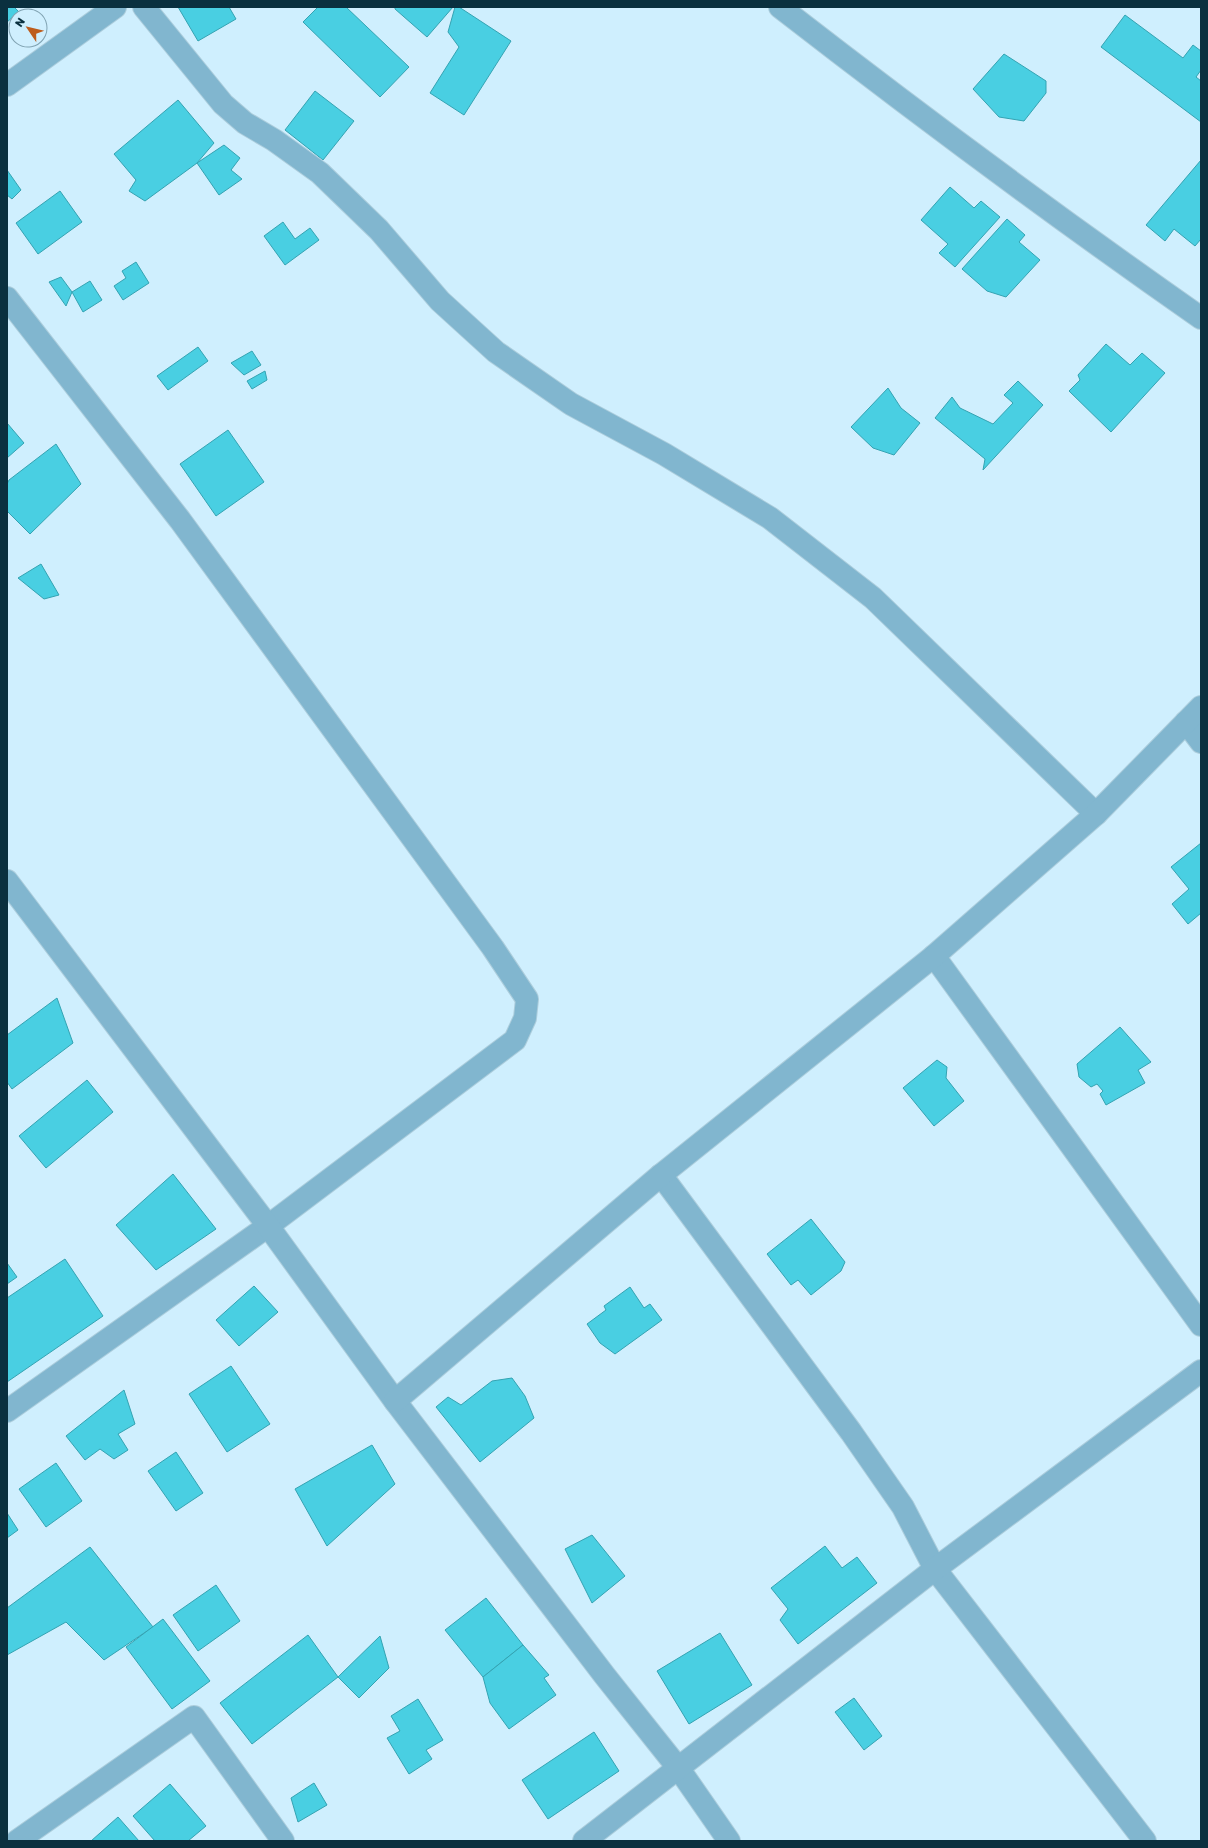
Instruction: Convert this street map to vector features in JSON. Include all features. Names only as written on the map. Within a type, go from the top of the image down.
[{"type":"street","points":[[7,85],[115,7]]},
{"type":"street","points":[[144,7],[223,104],[245,123],[274,140],[320,173],[379,230],[440,301],[496,352],[571,404],[664,454],[770,518],[873,598],[1096,814]]},
{"type":"street","points":[[780,7],[884,88],[1078,232],[1201,318]]},
{"type":"street","points":[[7,298],[180,520],[493,948],[526,999],[525,1018],[515,1040],[268,1226],[7,1411]]},
{"type":"street","points":[[395,1401],[661,1175],[934,956],[1096,814],[1194,714]]},
{"type":"street","points":[[1194,714],[1201,742]]},
{"type":"street","points":[[7,881],[268,1226],[395,1401],[679,1769],[729,1841]]},
{"type":"street","points":[[934,956],[1201,1326]]},
{"type":"street","points":[[661,1175],[851,1432],[903,1507],[935,1569],[1145,1841]]},
{"type":"street","points":[[584,1841],[679,1769],[935,1569],[1201,1371]]},
{"type":"street","points":[[17,1841],[194,1717],[283,1841]]},
{"type":"building","points":[[7,7],[14,7],[15,8],[8,8],[7,22]]},
{"type":"building","points":[[178,7],[229,7],[236,19],[198,41]]},
{"type":"building","points":[[318,7],[346,7],[409,67],[380,97],[303,22]]},
{"type":"building","points":[[395,7],[453,7],[427,37],[395,9]]},
{"type":"building","points":[[455,7],[459,7],[511,41],[464,115],[430,93],[459,47],[448,32]]},
{"type":"building","points":[[1125,15],[1183,58],[1193,45],[1201,51],[1201,70],[1196,77],[1201,81],[1201,122],[1101,47]]},
{"type":"building","points":[[1004,54],[1046,81],[1046,93],[1024,121],[999,117],[973,89]]},
{"type":"building","points":[[315,91],[354,121],[323,160],[285,130]]},
{"type":"building","points":[[178,100],[214,143],[197,163],[145,201],[129,191],[136,180],[114,154]]},
{"type":"building","points":[[224,145],[240,158],[231,170],[242,179],[219,195],[197,163]]},
{"type":"building","points":[[1201,160],[1201,239],[1195,246],[1174,229],[1165,241],[1146,225]]},
{"type":"building","points":[[7,170],[21,190],[12,199],[7,195]]},
{"type":"building","points":[[950,187],[974,208],[981,201],[1000,217],[955,267],[939,253],[948,244],[921,220]]},
{"type":"building","points":[[60,191],[82,222],[38,254],[16,223]]},
{"type":"building","points":[[1007,219],[1025,235],[1019,242],[1040,260],[1006,297],[987,291],[962,269]]},
{"type":"building","points":[[283,222],[295,239],[310,228],[319,240],[285,265],[264,236]]},
{"type":"building","points":[[136,262],[149,283],[123,300],[114,286],[126,278],[122,271]]},
{"type":"building","points":[[61,277],[72,292],[66,306],[49,282]]},
{"type":"building","points":[[90,281],[102,300],[83,312],[72,292]]},
{"type":"building","points":[[1106,344],[1130,365],[1142,353],[1165,373],[1111,432],[1069,391],[1080,380],[1078,375]]},
{"type":"building","points":[[198,347],[208,361],[168,390],[157,376]]},
{"type":"building","points":[[252,351],[261,365],[244,375],[231,363]]},
{"type":"building","points":[[265,371],[267,380],[252,389],[247,381]]},
{"type":"building","points":[[1018,381],[1043,405],[983,470],[985,459],[935,418],[952,397],[960,408],[993,424],[1013,403],[1004,395]]},
{"type":"building","points":[[888,388],[901,408],[920,423],[894,455],[873,448],[851,427]]},
{"type":"building","points":[[7,423],[24,443],[7,458]]},
{"type":"building","points":[[228,430],[264,482],[216,516],[180,464]]},
{"type":"building","points":[[56,444],[81,484],[30,534],[7,511],[7,484],[9,480]]},
{"type":"building","points":[[41,564],[59,595],[44,599],[18,578]]},
{"type":"building","points":[[1201,843],[1201,913],[1188,924],[1172,904],[1189,889],[1171,867]]},
{"type":"building","points":[[57,998],[73,1043],[12,1089],[7,1082],[7,1035]]},
{"type":"building","points":[[1120,1027],[1151,1062],[1138,1070],[1145,1083],[1106,1105],[1100,1094],[1103,1091],[1097,1084],[1091,1087],[1079,1077],[1077,1064]]},
{"type":"building","points":[[937,1060],[947,1067],[946,1078],[964,1101],[934,1126],[903,1088]]},
{"type":"building","points":[[87,1080],[113,1112],[46,1168],[19,1136]]},
{"type":"building","points":[[173,1174],[216,1229],[156,1270],[116,1225]]},
{"type":"building","points":[[811,1219],[845,1262],[841,1271],[811,1295],[798,1280],[791,1285],[767,1254]]},
{"type":"building","points":[[65,1259],[103,1316],[7,1382],[7,1298]]},
{"type":"building","points":[[7,1263],[17,1277],[7,1284]]},
{"type":"building","points":[[254,1286],[278,1312],[239,1346],[216,1320]]},
{"type":"building","points":[[630,1287],[644,1308],[650,1304],[662,1320],[615,1354],[600,1343],[587,1324],[606,1310],[604,1306]]},
{"type":"building","points":[[231,1366],[270,1424],[227,1452],[189,1394]]},
{"type":"building","points":[[512,1378],[525,1396],[534,1418],[480,1462],[436,1407],[448,1397],[461,1405],[492,1381]]},
{"type":"building","points":[[124,1390],[135,1424],[118,1434],[128,1450],[114,1459],[100,1449],[85,1460],[66,1436]]},
{"type":"building","points":[[372,1445],[395,1484],[327,1546],[295,1489]]},
{"type":"building","points":[[176,1452],[203,1493],[176,1511],[148,1471]]},
{"type":"building","points":[[56,1463],[82,1501],[46,1527],[19,1489]]},
{"type":"building","points":[[7,1513],[18,1530],[7,1538]]},
{"type":"building","points":[[592,1535],[625,1576],[592,1603],[565,1549]]},
{"type":"building","points":[[825,1546],[842,1568],[857,1557],[877,1583],[798,1644],[780,1620],[788,1609],[771,1588]]},
{"type":"building","points":[[90,1547],[153,1627],[104,1660],[66,1622],[7,1655],[7,1608]]},
{"type":"building","points":[[216,1585],[240,1621],[198,1651],[173,1615]]},
{"type":"building","points":[[486,1598],[523,1645],[483,1677],[445,1630]]},
{"type":"building","points":[[163,1619],[210,1681],[172,1709],[126,1647]]},
{"type":"building","points":[[720,1633],[752,1685],[689,1724],[657,1671]]},
{"type":"building","points":[[308,1635],[338,1677],[252,1744],[220,1703]]},
{"type":"building","points":[[380,1636],[389,1668],[359,1698],[338,1677]]},
{"type":"building","points":[[523,1645],[549,1675],[544,1678],[556,1695],[509,1729],[490,1703],[483,1677]]},
{"type":"building","points":[[854,1698],[882,1736],[864,1750],[835,1712]]},
{"type":"building","points":[[418,1699],[443,1740],[426,1750],[432,1759],[409,1774],[387,1738],[400,1731],[391,1716]]},
{"type":"building","points":[[594,1732],[619,1771],[548,1819],[522,1780]]},
{"type":"building","points":[[314,1783],[327,1805],[298,1822],[291,1798]]},
{"type":"building","points":[[170,1784],[206,1826],[188,1841],[155,1841],[133,1816]]},
{"type":"building","points":[[118,1817],[139,1841],[91,1841]]}]
